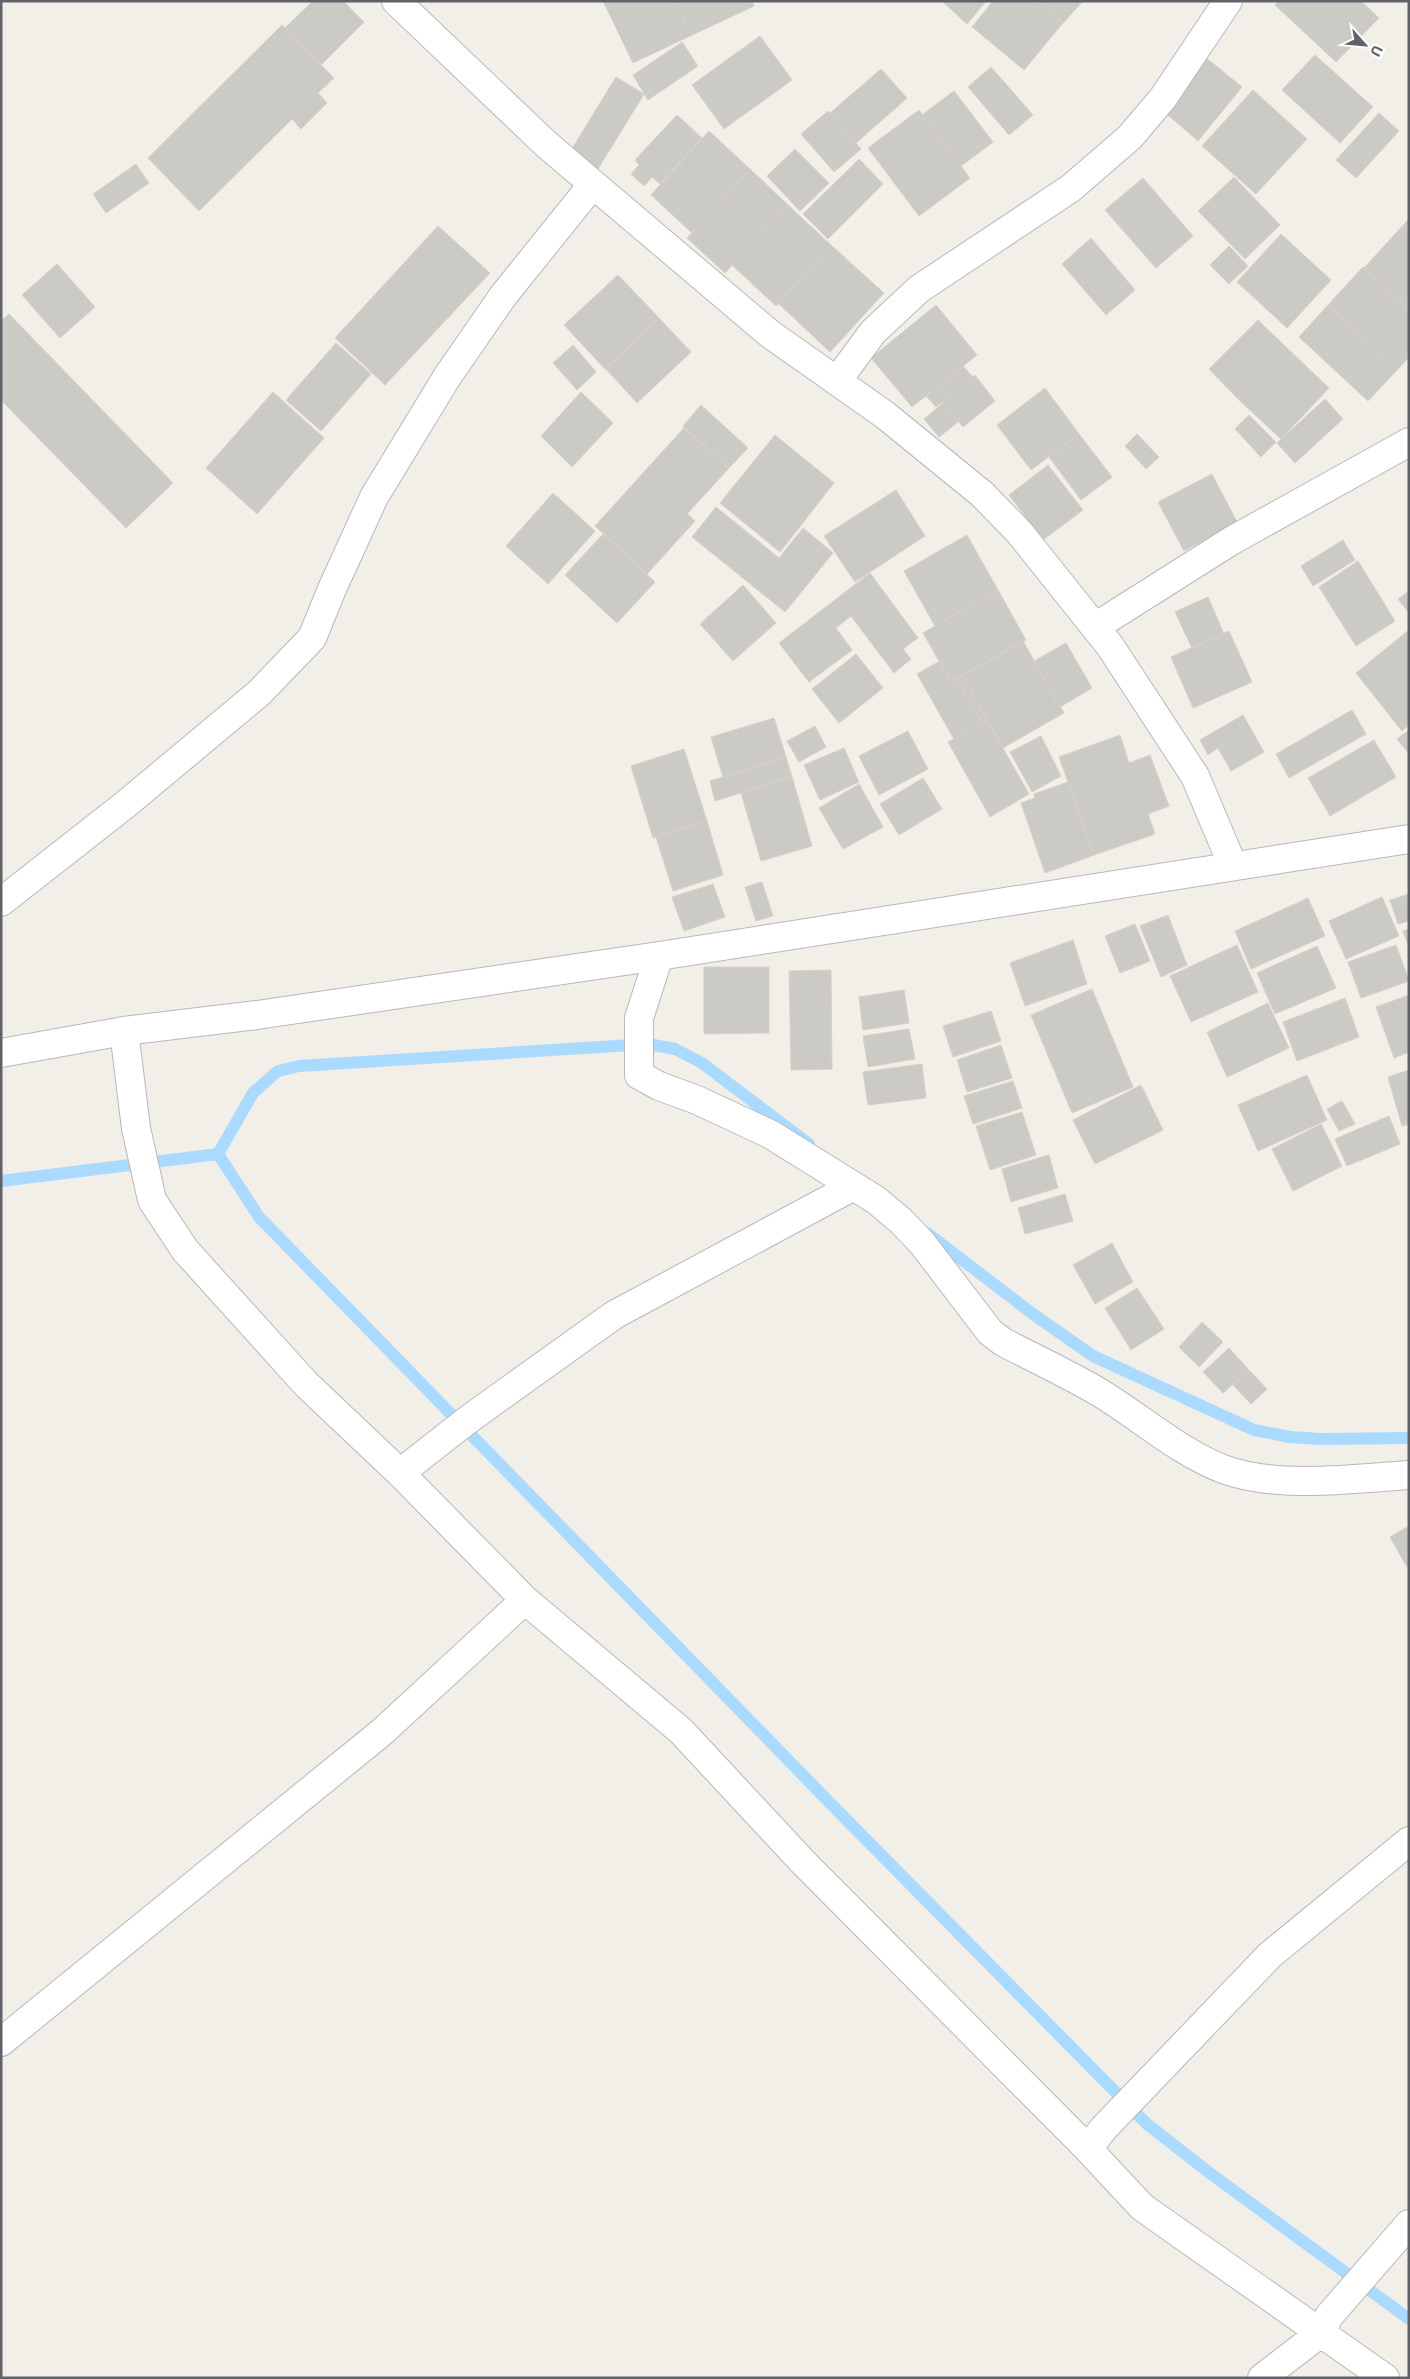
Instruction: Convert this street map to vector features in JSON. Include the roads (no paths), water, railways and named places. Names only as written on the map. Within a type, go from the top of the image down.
[{"type":"street","points":[[396,1],[546,144],[770,334],[885,415],[982,494],[1019,532],[1110,646],[1195,776],[1233,866]]},
{"type":"street","points":[[837,381],[873,332],[919,289],[1071,188],[1130,137],[1162,98],[1228,1]]},
{"type":"street","points":[[1,902],[126,804],[259,693],[312,638],[374,497],[447,377],[503,296],[593,184]]},
{"type":"street","points":[[1095,628],[1231,541],[1409,442]]},
{"type":"street","points":[[1,1053],[124,1031],[257,1015],[658,956],[1409,839]]},
{"type":"street","points":[[658,956],[638,1018],[639,1075],[659,1086],[697,1100],[770,1134],[852,1187],[876,1200],[901,1221],[922,1243],[990,1332],[1002,1342],[1098,1392],[1160,1434],[1224,1469],[1261,1478],[1324,1481],[1409,1475]]},
{"type":"street","points":[[124,1031],[136,1128],[152,1200],[185,1250],[306,1384],[410,1465],[524,1600],[681,1731],[802,1861],[1096,2139],[1142,2207],[1326,2324],[1385,2378]]},
{"type":"street","points":[[410,1465],[469,1419],[614,1315],[852,1187]]},
{"type":"street","points":[[1,2042],[382,1732],[524,1600]]},
{"type":"street","points":[[1096,2139],[1270,1955],[1409,1841]]},
{"type":"street","points":[[1262,2378],[1326,2324],[1409,2224]]},
{"type":"waterway","points":[[218,1154],[253,1093],[278,1071],[299,1066],[648,1044],[675,1049],[702,1063],[809,1144]]},
{"type":"waterway","points":[[218,1154],[259,1217],[830,1803],[1147,2124],[1211,2174],[1409,2319]]},
{"type":"waterway","points":[[1,1181],[218,1154]]},
{"type":"waterway","points":[[927,1233],[1033,1314],[1093,1356],[1254,1430],[1290,1437],[1321,1439],[1409,1438]]}]
